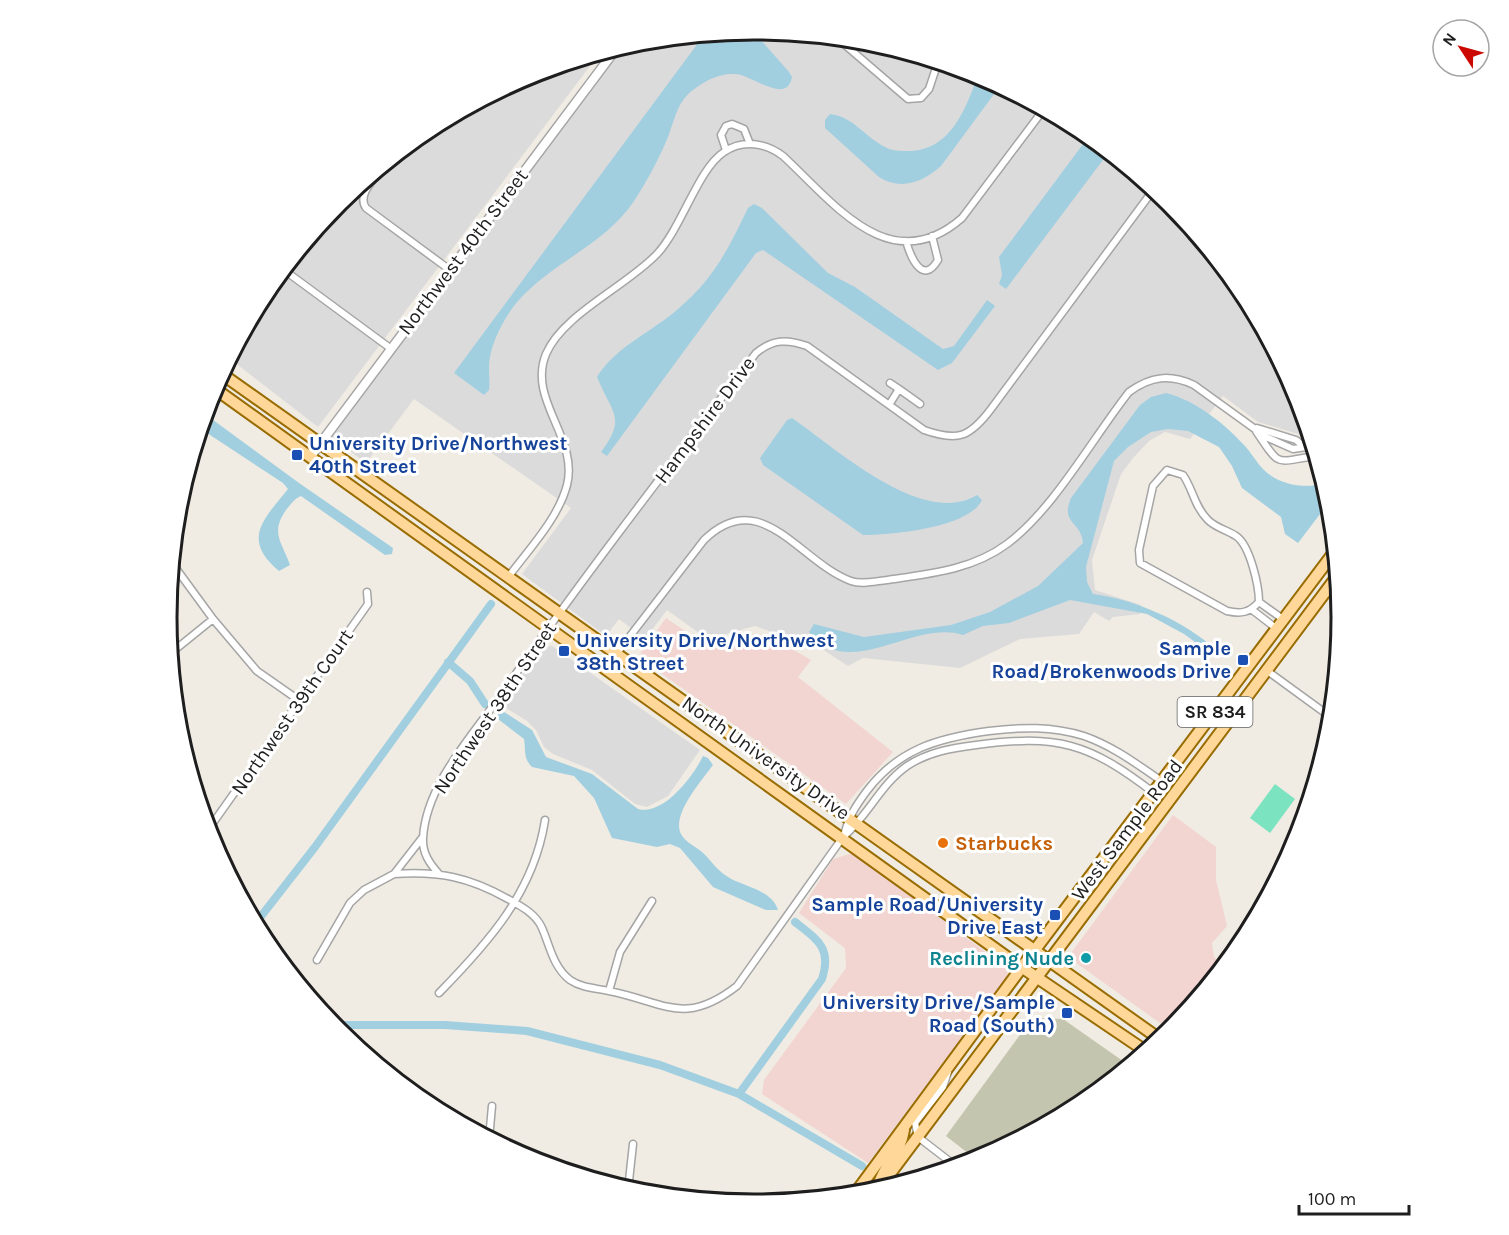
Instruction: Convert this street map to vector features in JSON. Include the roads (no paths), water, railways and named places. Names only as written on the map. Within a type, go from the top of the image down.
[{"type":"main road","name":"North University Drive","points":[[229,379],[1153,1035]]},
{"type":"main road","name":"North University Drive","points":[[222,394],[1022,967],[1140,1047]]},
{"type":"main road","name":"West Sample Road","points":[[862,1184],[1022,967],[1328,560]]},
{"type":"main road","points":[[1266,670],[1263,663],[1266,656],[1306,602],[1313,581]]},
{"type":"main road","name":"West Sample Road","points":[[885,1179],[1330,585]]},
{"type":"main road","points":[[1202,757],[1209,735],[1245,685],[1242,675]]},
{"type":"main road","points":[[712,744],[724,728]]},
{"type":"main road","points":[[728,755],[739,739]]},
{"type":"main road","points":[[880,1180],[883,1170],[902,1144],[904,1128]]},
{"type":"street","points":[[848,48],[908,99],[921,98],[928,89],[935,70]]},
{"type":"street","name":"Northwest 40th Street","points":[[311,456],[606,60]]},
{"type":"street","points":[[509,576],[556,511],[568,484],[569,471],[564,443],[545,399],[542,385],[541,371],[552,341],[569,324],[657,254],[677,228],[706,172],[726,150],[750,144],[770,147],[783,156],[858,227],[881,237],[906,241],[917,240],[932,236],[955,224],[970,210],[1039,116]]},
{"type":"street","points":[[726,150],[721,135],[726,126],[732,124],[744,129],[750,144]]},
{"type":"street","points":[[364,192],[362,203],[366,208],[450,270]]},
{"type":"street","name":"Hampshire Drive","points":[[559,612],[756,353],[765,345],[792,340],[807,346],[924,430],[939,436],[966,434],[977,427],[1149,196]]},
{"type":"street","points":[[906,241],[912,261],[918,268],[926,270],[938,260],[932,236]]},
{"type":"street","points":[[291,275],[390,348]]},
{"type":"street","points":[[617,653],[704,540],[722,524],[744,518],[768,525],[836,573],[853,582],[935,574],[991,554],[1020,533],[1045,505],[1130,392],[1148,381],[1168,377],[1194,385],[1254,428],[1296,440],[1303,446],[1304,457]]},
{"type":"street","points":[[890,383],[920,404]]},
{"type":"street","points":[[889,405],[899,389]]},
{"type":"street","points":[[1254,428],[1269,451],[1280,461],[1291,462],[1309,457]]},
{"type":"street","points":[[1259,602],[1244,613],[1227,611],[1140,563],[1139,550],[1153,486],[1167,470],[1183,475],[1193,500],[1208,520],[1238,537],[1257,579],[1259,602],[1280,624]]},
{"type":"street","points":[[180,573],[213,619],[257,671],[300,700]]},
{"type":"street","name":"Northwest 39th Court","points":[[215,821],[368,604],[367,592]]},
{"type":"street","points":[[1251,609],[1280,624]]},
{"type":"street","name":"Northwest 38th Street","points":[[316,960],[350,903],[364,890],[394,874],[423,838],[439,787],[559,612]]},
{"type":"street","points":[[179,647],[213,619]]},
{"type":"street","points":[[1266,670],[1323,712]]},
{"type":"street","points":[[843,837],[848,817],[881,773],[905,754],[938,739],[1017,728],[1057,729],[1101,743],[1162,782]]},
{"type":"street","points":[[1017,728],[1018,740]]},
{"type":"street","points":[[938,739],[939,752]]},
{"type":"street","points":[[843,837],[859,824],[879,795],[907,766],[939,752],[1018,740],[1054,741],[1095,754],[1154,793]]},
{"type":"street","points":[[1095,754],[1101,743]]},
{"type":"street","points":[[869,788],[879,795]]},
{"type":"street","points":[[439,993],[469,963],[515,903],[540,851],[545,820]]},
{"type":"street","name":"Northwest 38th Street","points":[[394,874],[439,874],[464,878],[483,885],[532,914],[542,927],[555,963],[569,979],[590,989],[609,990],[676,1009],[698,1009],[719,1000],[737,986],[843,837]]},
{"type":"street","points":[[423,838],[424,852],[439,874]]},
{"type":"street","points":[[609,990],[620,952],[652,902]]},
{"type":"street","points":[[949,1161],[918,1137],[915,1124],[943,1087],[951,1065]]},
{"type":"street","points":[[490,1130],[492,1106]]},
{"type":"street","points":[[629,1180],[633,1144]]},
{"type":"water","points":[[761,40],[789,72],[792,77],[789,85],[783,89],[776,89],[742,75],[729,74],[712,78],[693,90],[680,105],[661,153],[634,201],[622,216],[594,242],[531,288],[508,315],[498,332],[492,350],[489,390],[484,395],[454,373],[698,44]]},
{"type":"water","points":[[975,84],[995,93],[941,166],[912,183],[895,183],[879,177],[825,128],[825,120],[830,114],[853,123],[887,148],[902,151],[923,149],[946,136],[962,114]]},
{"type":"water","points":[[1083,144],[1104,159],[1006,289],[999,284],[1002,275],[999,257]]},
{"type":"water","points":[[754,204],[762,208],[828,273],[855,287],[943,349],[954,346],[987,300],[995,306],[952,363],[938,370],[763,250],[756,253],[607,456],[601,452],[613,431],[614,415],[597,377],[624,348],[668,317],[702,286],[719,263],[748,208]]},
{"type":"water","points":[[1166,393],[1197,406],[1226,428],[1243,444],[1264,470],[1278,480],[1301,486],[1316,485],[1321,512],[1298,543],[1285,534],[1281,517],[1242,488],[1232,466],[1219,447],[1188,431],[1168,429],[1151,432],[1128,447],[1114,461],[1086,567],[1087,582],[1093,594],[1125,601],[1158,613],[1203,639],[1215,649],[1214,654],[1203,653],[1195,642],[1184,634],[1147,614],[1070,600],[1009,623],[983,626],[963,635],[944,632],[923,635],[862,651],[843,652],[825,646],[809,632],[814,624],[864,637],[951,625],[990,612],[1038,586],[1083,543],[1079,530],[1069,518],[1068,506],[1071,498],[1140,405],[1151,397]]},
{"type":"water","points":[[792,418],[856,465],[881,481],[907,493],[932,501],[955,502],[977,495],[982,500],[974,510],[946,523],[910,531],[863,535],[763,465],[760,458],[787,420]]},
{"type":"water","points":[[213,420],[393,548],[392,554],[385,555],[301,496],[294,500],[281,518],[279,538],[290,565],[279,571],[267,559],[261,549],[259,539],[260,529],[265,519],[288,489],[283,483],[208,433]]},
{"type":"water","points":[[504,712],[532,730],[546,757],[592,774],[638,809],[648,810],[667,801],[685,784],[703,756],[708,758],[713,765],[695,788],[684,808],[680,817],[681,834],[722,873],[762,892],[769,897],[778,910],[766,910],[713,887],[680,848],[670,844],[657,847],[612,838],[594,798],[574,776],[532,767],[529,764],[524,739],[498,719],[498,713]]},
{"type":"waterway","points":[[261,916],[315,847],[491,604]]},
{"type":"waterway","points":[[448,662],[470,681],[485,704]]},
{"type":"waterway","points":[[739,1094],[822,979],[825,968],[824,952],[816,940],[795,922]]},
{"type":"waterway","points":[[345,1025],[445,1025],[527,1031],[660,1065],[739,1094],[862,1166]]},
{"type":"place","name":"University Drive/Northwest 40th Street","points":[[297,455]]},
{"type":"place","name":"University Drive/Northwest 38th Street","points":[[564,651]]},
{"type":"place","name":"Sample Road/Brokenwoods Drive","points":[[1243,660]]},
{"type":"place","name":"Starbucks","points":[[943,843]]},
{"type":"place","name":"Sample Road/University Drive East","points":[[1055,915]]},
{"type":"place","name":"Reclining Nude","points":[[1086,958]]},
{"type":"place","name":"University Drive/Sample Road (South)","points":[[1067,1013]]}]
